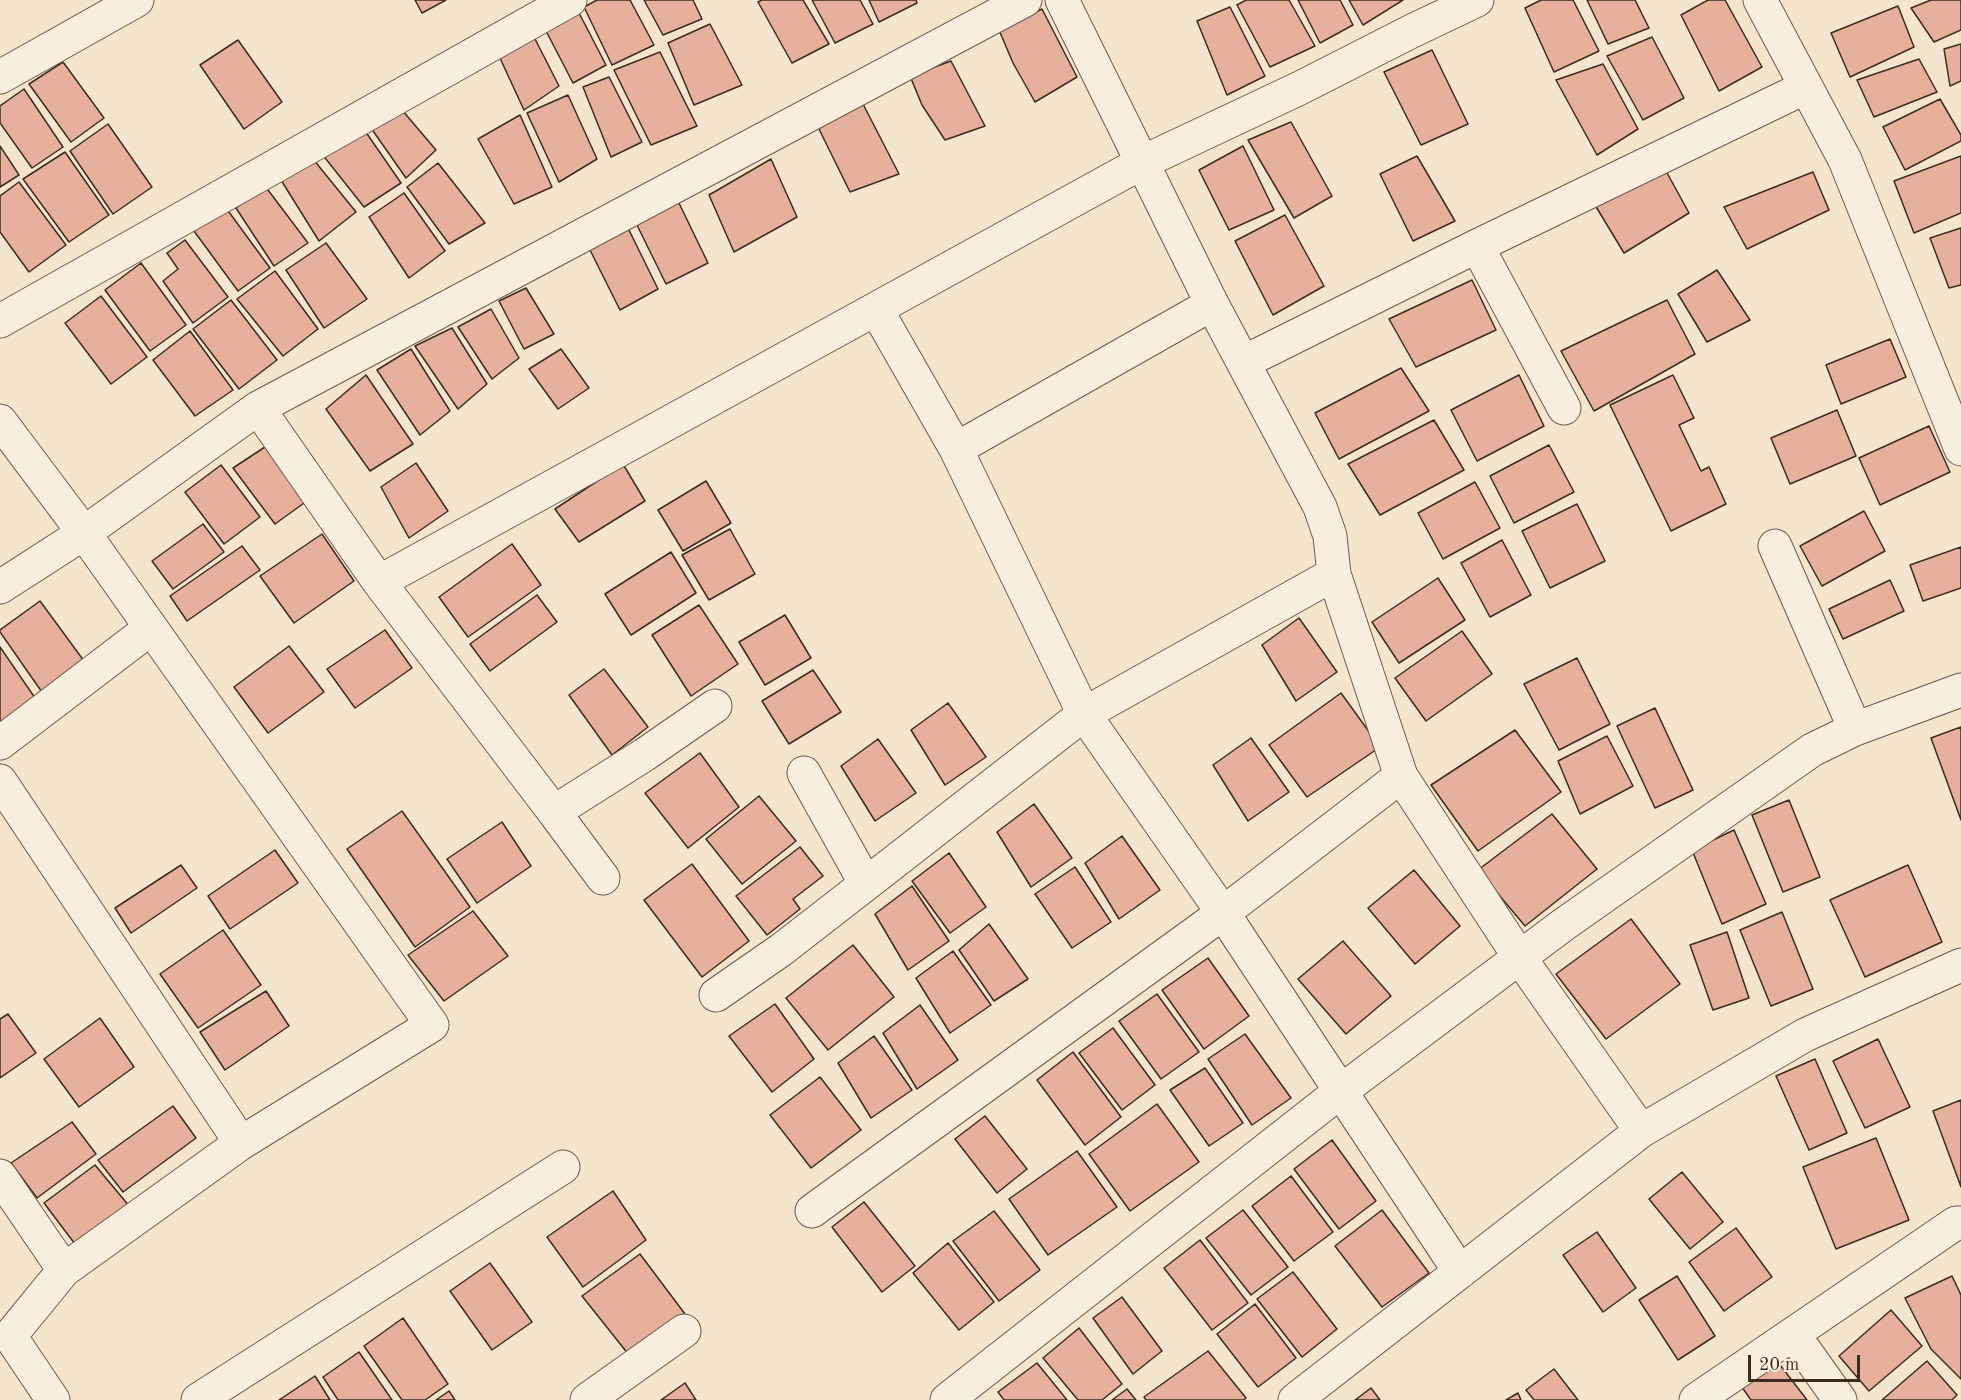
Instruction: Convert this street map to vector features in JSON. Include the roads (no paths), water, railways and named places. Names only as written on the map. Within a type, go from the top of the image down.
[{"type":"street","points":[[0,77],[137,0]]},
{"type":"street","points":[[0,321],[570,0]]},
{"type":"street","points":[[0,588],[84,533],[258,408],[1026,0]]},
{"type":"street","points":[[1062,0],[1212,304],[1320,507],[1330,536],[1334,574],[1401,776],[1520,958],[1641,1131]]},
{"type":"street","points":[[379,582],[1143,162],[1300,88],[1477,0]]},
{"type":"street","points":[[1760,0],[1845,159],[1961,449]]},
{"type":"street","points":[[1244,362],[1806,87]]},
{"type":"street","points":[[1477,246],[1564,408]]},
{"type":"street","points":[[956,449],[1212,304]]},
{"type":"street","points":[[876,309],[956,449],[1084,714],[1223,913],[1460,1272]]},
{"type":"street","points":[[258,408],[379,582],[603,878]]},
{"type":"street","points":[[0,421],[84,533],[432,1025],[241,1143],[64,1270],[10,1336],[53,1400]]},
{"type":"street","points":[[1775,546],[1855,729]]},
{"type":"street","points":[[716,995],[781,950],[1084,714],[1334,574]]},
{"type":"street","points":[[0,743],[150,628]]},
{"type":"street","points":[[947,1400],[1341,1091],[1563,925],[1812,750],[1855,729],[1961,690]]},
{"type":"street","points":[[554,812],[644,755],[715,706]]},
{"type":"street","points":[[804,773],[866,884]]},
{"type":"street","points":[[812,1211],[1223,913],[1401,776]]},
{"type":"street","points":[[0,781],[241,1143]]},
{"type":"street","points":[[1295,1400],[1641,1131],[1805,1035],[1961,965]]},
{"type":"street","points":[[198,1400],[563,1167]]},
{"type":"street","points":[[0,1176],[64,1270]]},
{"type":"street","points":[[1696,1400],[1956,1224],[1961,1223]]},
{"type":"street","points":[[587,1400],[684,1331]]},
{"type":"street","points":[[1793,1334],[1840,1400]]}]
